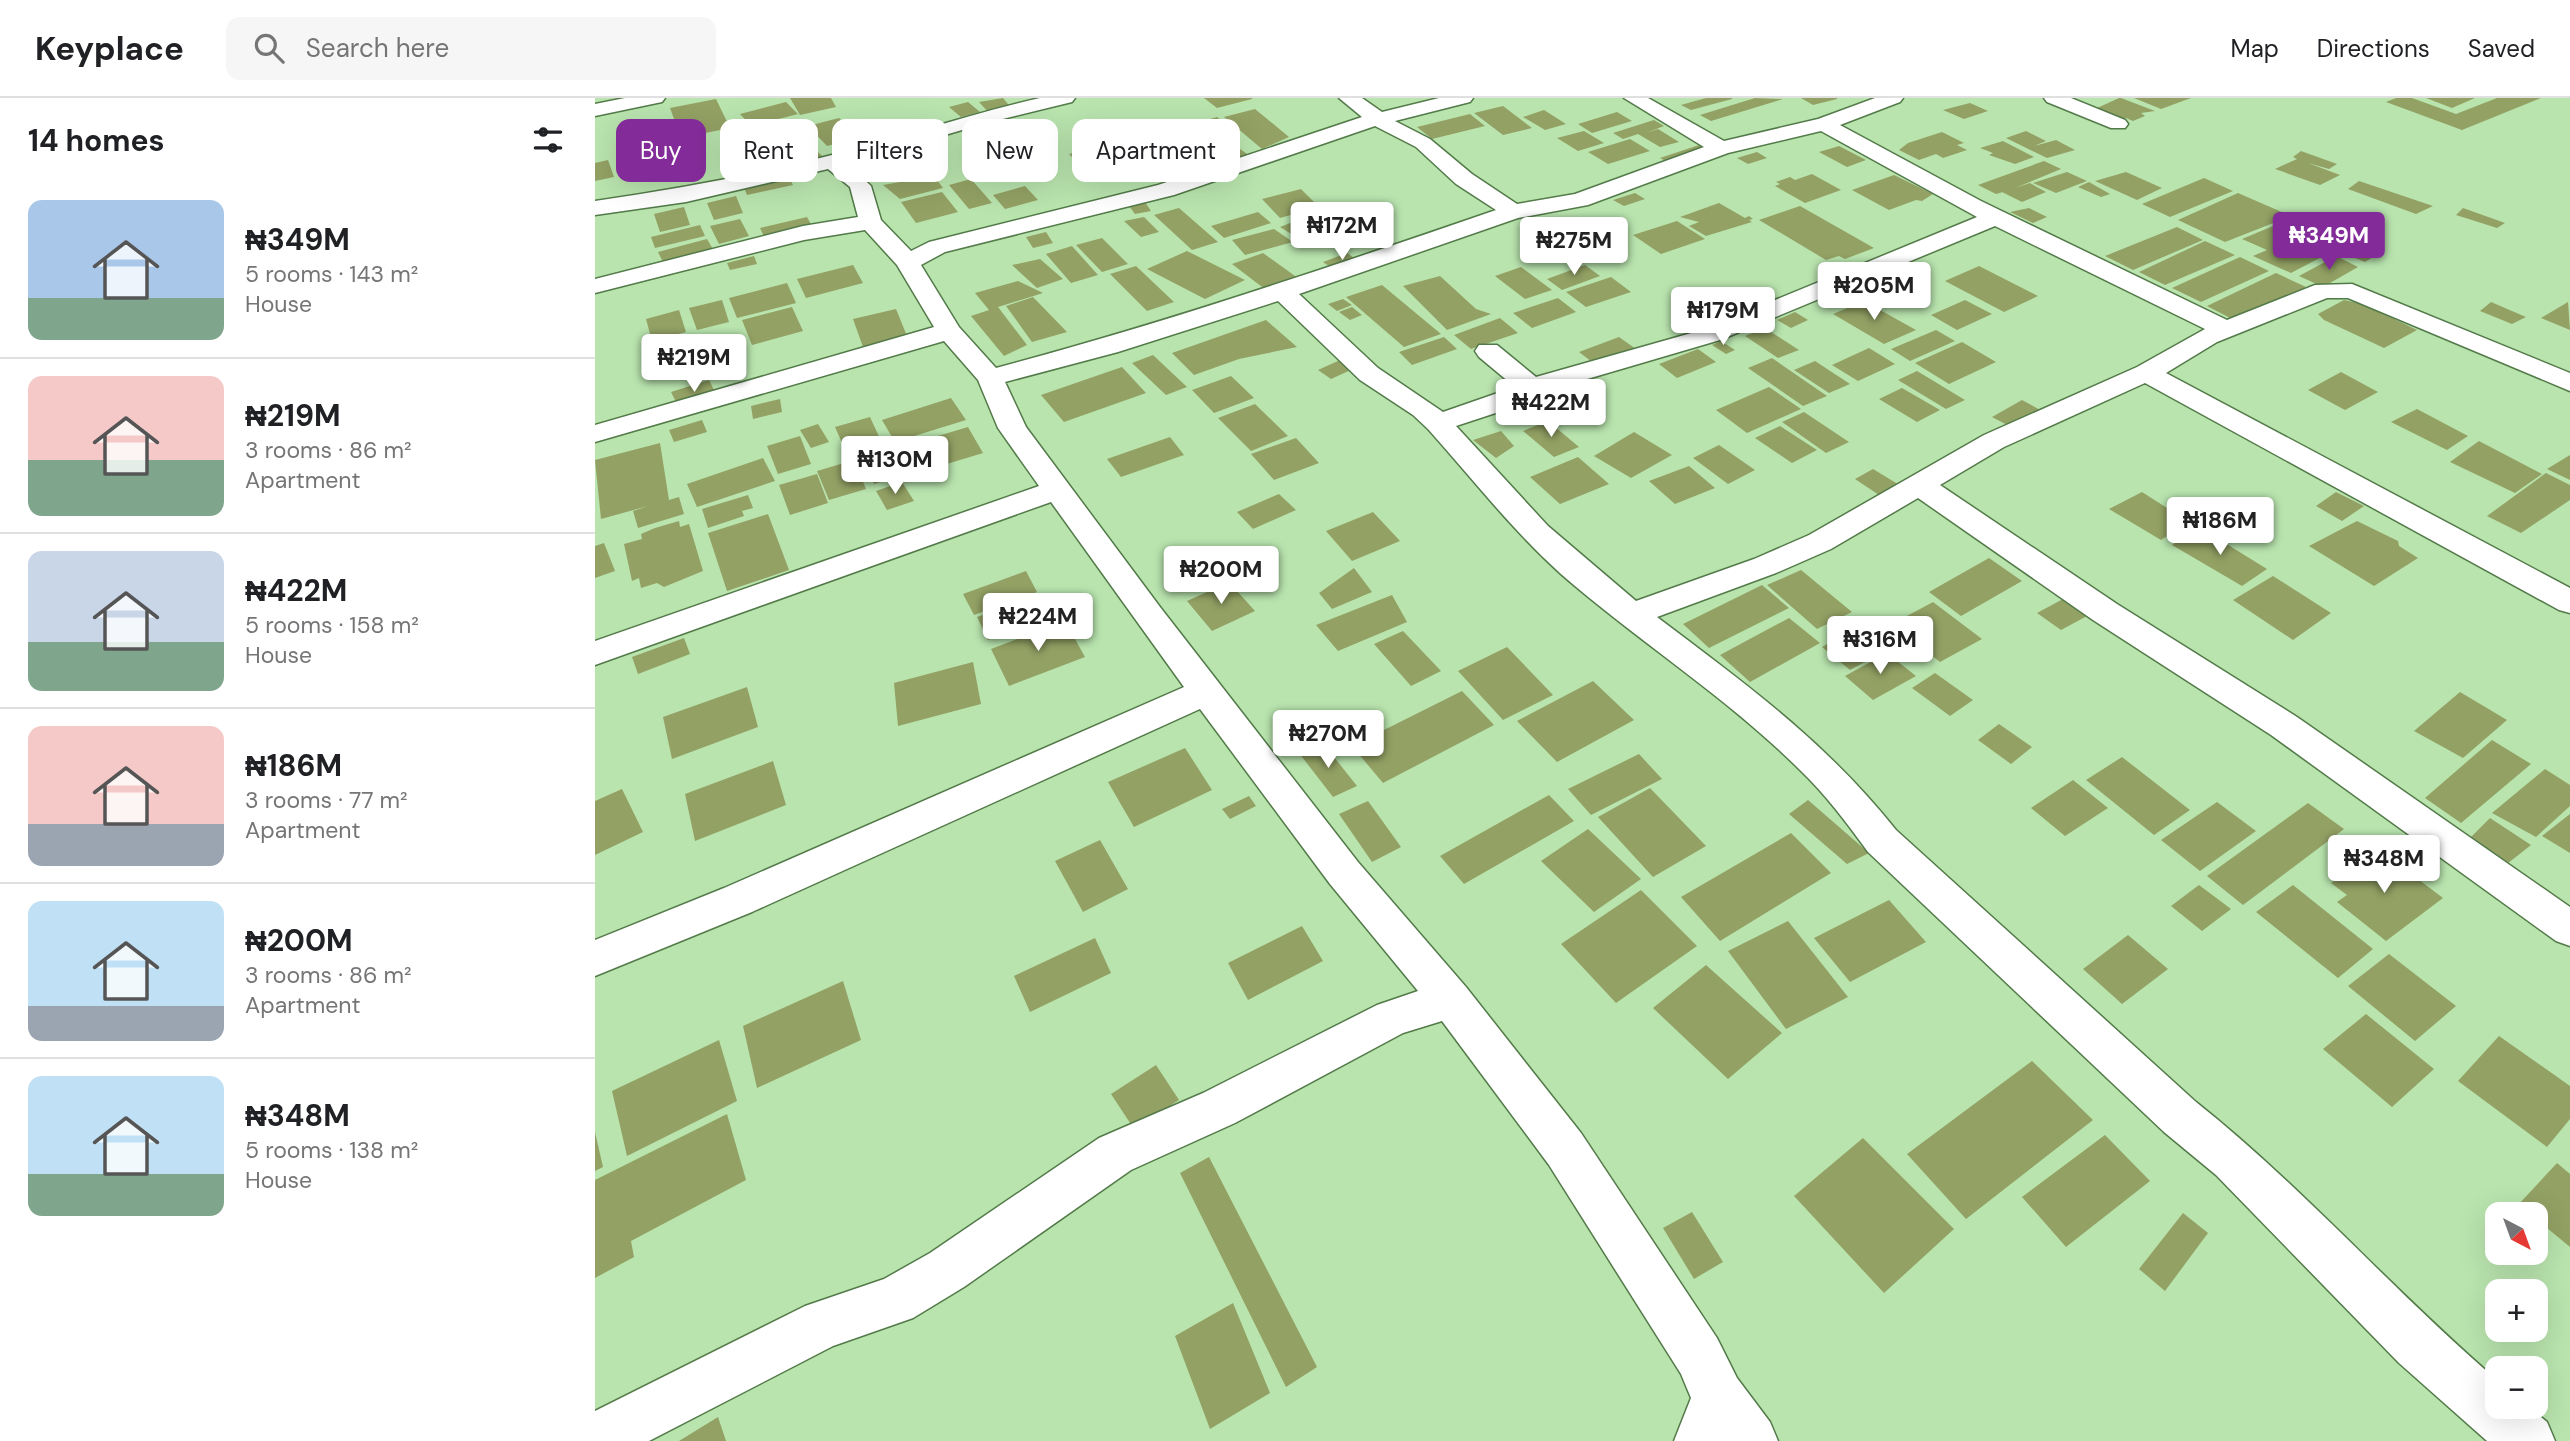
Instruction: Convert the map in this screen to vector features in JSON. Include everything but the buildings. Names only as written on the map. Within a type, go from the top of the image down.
[{"type":"street","points":[[595,110],[655,98]]},
{"type":"street","points":[[595,208],[686,195],[831,162],[976,119],[1065,98]]},
{"type":"street","points":[[1349,98],[1423,143],[1464,179],[1513,212]]},
{"type":"street","points":[[907,262],[937,247],[1166,190],[1313,138],[1463,98]]},
{"type":"street","points":[[1634,98],[1721,148]]},
{"type":"street","points":[[990,378],[1109,346],[1282,292],[1513,212],[1580,200],[1721,148],[1824,124],[1893,98]]},
{"type":"street","points":[[2054,98],[2117,124]]},
{"type":"street","points":[[1824,124],[1997,218],[2101,265],[2227,330]]},
{"type":"street","points":[[831,162],[853,175],[865,189],[870,222],[887,237],[907,262],[949,331],[990,378],[1012,428],[1057,490],[1344,873],[1451,1000],[1565,1149],[1699,1356],[1709,1419],[1751,1441]]},
{"type":"street","points":[[1438,423],[1513,398],[1533,388],[1711,335],[1997,218]]},
{"type":"street","points":[[595,286],[803,233],[870,222]]},
{"type":"street","points":[[1633,614],[1795,553],[1994,441],[2146,373],[2208,337],[2324,290],[2352,291],[2570,383]]},
{"type":"street","points":[[1282,292],[1369,374],[1423,409],[1438,423],[1541,538],[1633,614],[1748,699],[1817,763],[1858,807],[1881,841],[2180,1117],[2232,1159],[2417,1345],[2528,1441]]},
{"type":"street","points":[[595,434],[949,331]]},
{"type":"street","points":[[1488,351],[1533,388]]},
{"type":"street","points":[[2146,373],[2570,602]]},
{"type":"street","points":[[1920,485],[2105,611],[2284,726],[2570,929]]},
{"type":"street","points":[[595,653],[1057,490]]},
{"type":"street","points":[[595,958],[738,900],[1208,691]]},
{"type":"street","points":[[595,1440],[823,1324],[895,1300],[947,1270],[1115,1154],[1219,1108],[1392,1018],[1451,1000]]}]
